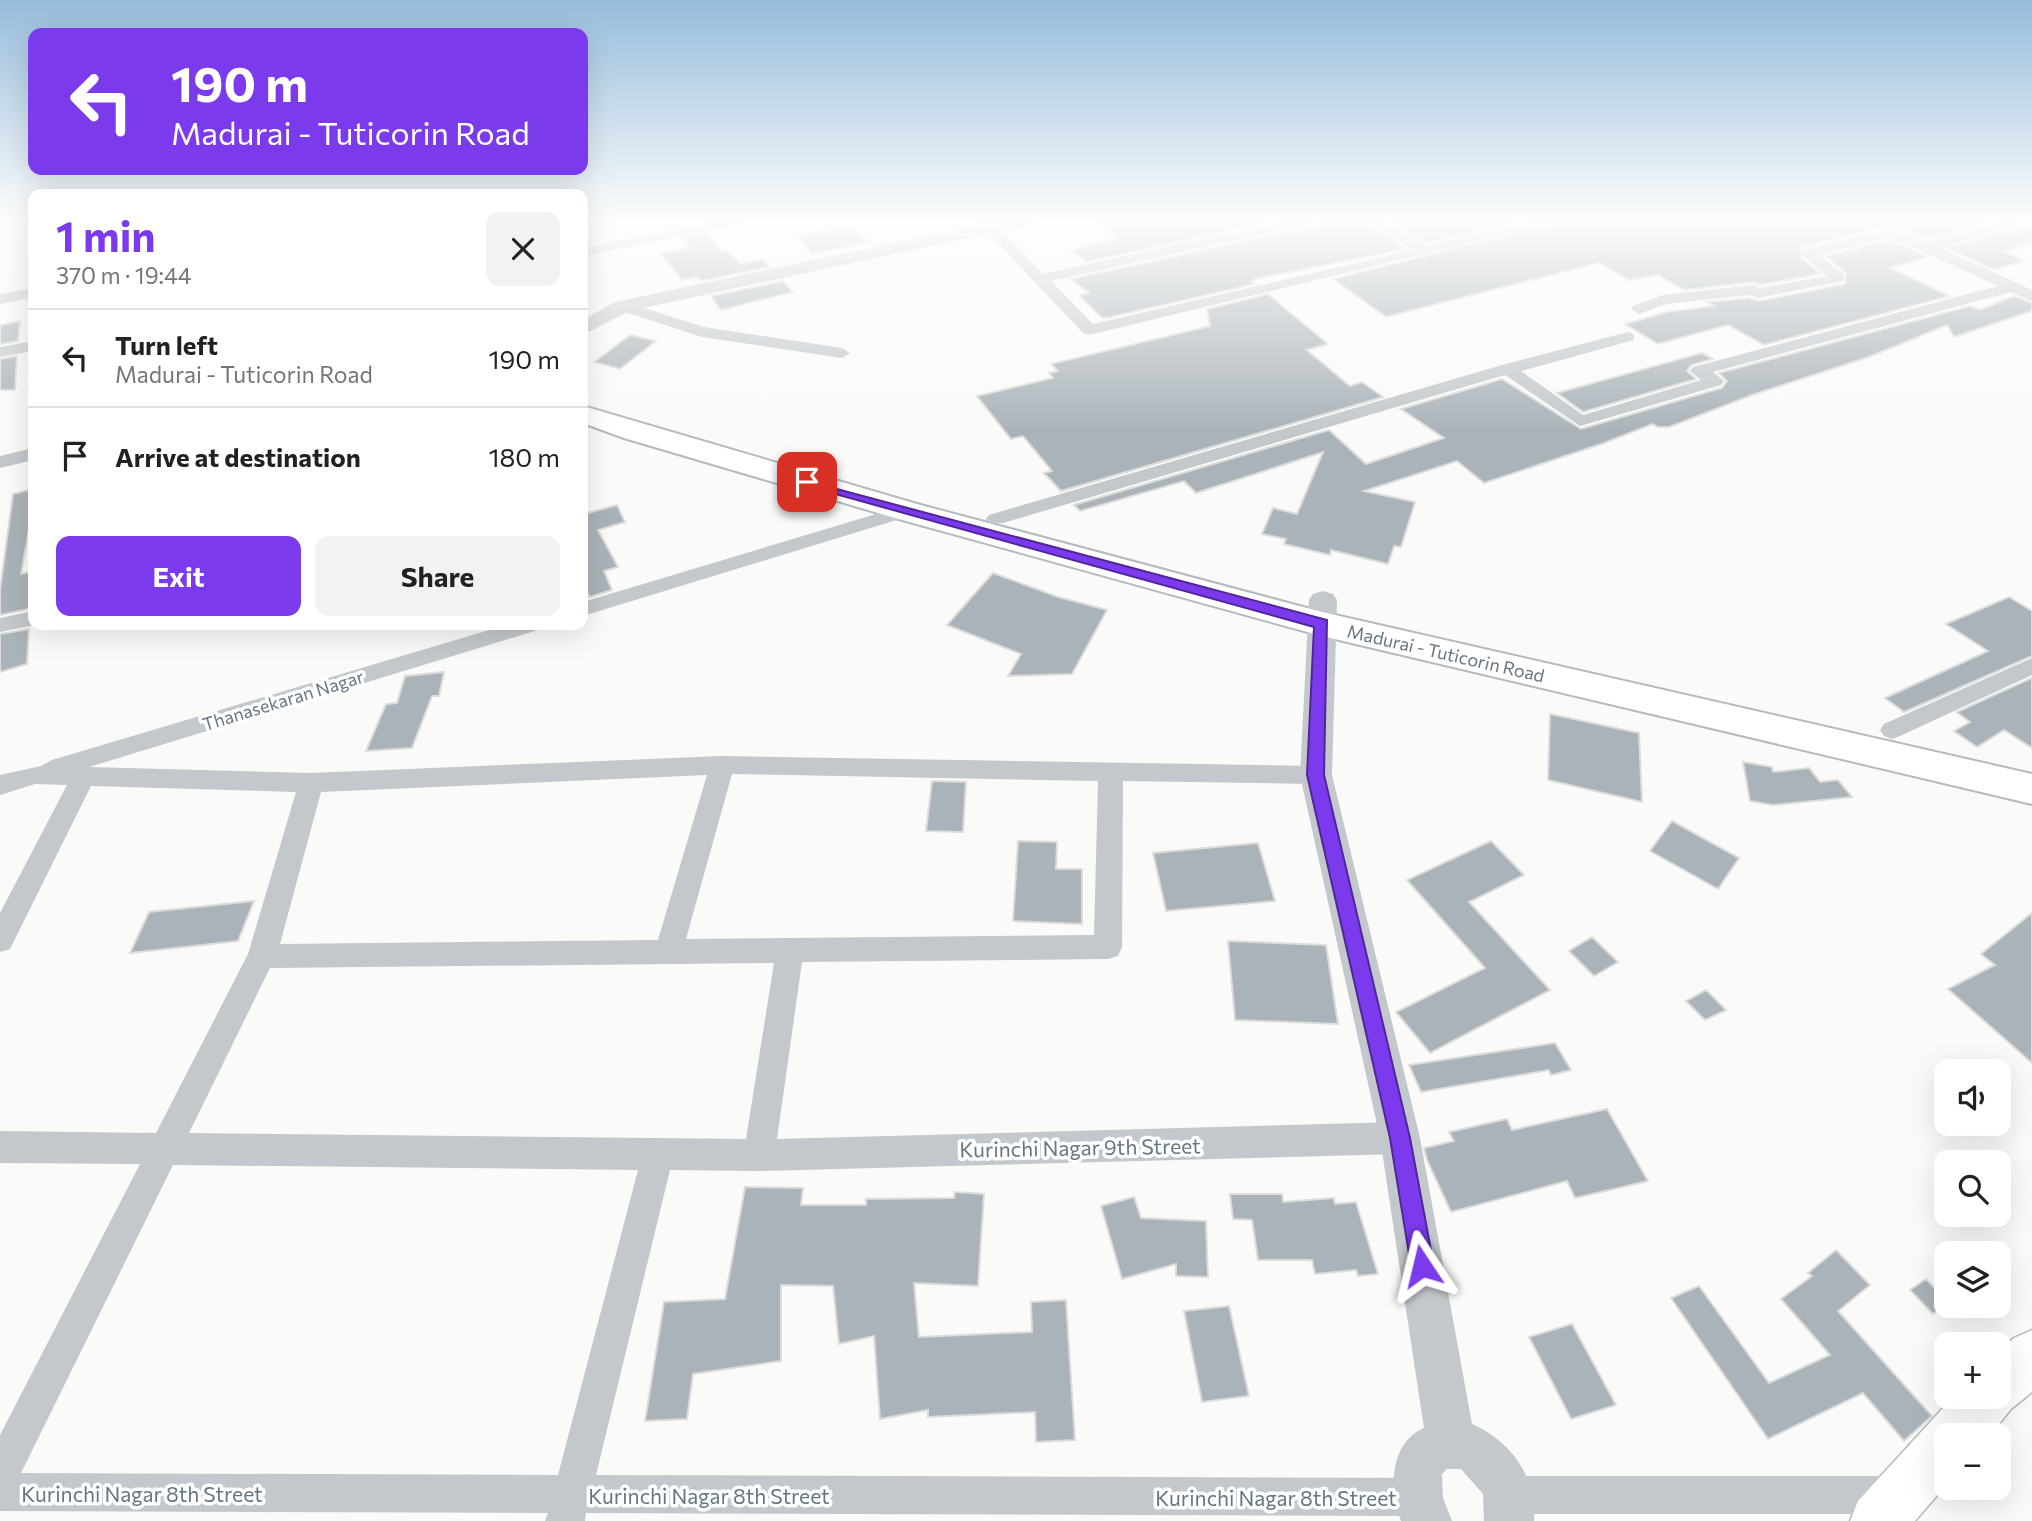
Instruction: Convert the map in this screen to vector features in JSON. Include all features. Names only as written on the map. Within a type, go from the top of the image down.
[{"type":"main road","name":"Madurai - Tuticorin Road","points":[[588,396],[654,419],[1322,612],[1892,730],[2032,762]]},
{"type":"main road","name":"Madurai - Tuticorin Road","points":[[588,416],[634,432],[906,511],[2032,789]]},
{"type":"main road","points":[[2011,1376],[2032,1356]]},
{"type":"main road","points":[[1965,1423],[1978,1409]]},
{"type":"main road","points":[[1889,1508],[1934,1457]]},
{"type":"street","points":[[588,326],[622,306],[692,290]]},
{"type":"street","points":[[1051,290],[1089,330],[1256,290]]},
{"type":"street","points":[[1639,309],[1663,300],[1774,290]]},
{"type":"street","points":[[1508,369],[1580,421],[1716,381],[1699,371],[2002,290]]},
{"type":"street","points":[[0,299],[28,294]]},
{"type":"street","points":[[622,306],[702,332],[842,353]]},
{"type":"street","points":[[996,519],[1508,369],[1628,337]]},
{"type":"street","points":[[0,352],[28,347]]},
{"type":"street","points":[[0,462],[28,455]]},
{"type":"street","points":[[588,607],[906,511]]},
{"type":"street","points":[[1322,612],[1315,775],[1400,1138],[1451,1443]]},
{"type":"street","points":[[0,625],[28,619]]},
{"type":"street","name":"Thanasekaran Nagar","points":[[0,785],[514,630]]},
{"type":"street","points":[[1892,730],[2032,666]]},
{"type":"street","points":[[35,775],[311,783],[722,765],[1315,775]]},
{"type":"street","points":[[668,953],[722,765]]},
{"type":"street","points":[[262,956],[1108,947],[1111,772]]},
{"type":"street","points":[[0,940],[10,908],[83,778]]},
{"type":"street","points":[[0,1475],[262,956],[311,783]]},
{"type":"street","points":[[759,1155],[790,951]]},
{"type":"street","name":"Kurinchi Nagar 9th Street","points":[[0,1147],[759,1155],[1400,1138]]},
{"type":"street","points":[[569,1508],[658,1153]]},
{"type":"street","points":[[1422,1509],[1416,1476],[1422,1459],[1435,1448],[1451,1443],[1469,1447],[1486,1458],[1500,1475],[1509,1508],[1889,1508]]},
{"type":"street","name":"Kurinchi Nagar 8th Street","points":[[0,1492],[569,1508],[1422,1509]]},
{"type":"building","points":[[740,290],[793,292],[721,310],[711,296]]},
{"type":"building","points":[[1085,290],[1229,290],[1102,318],[1079,295],[1089,293]]},
{"type":"building","points":[[1348,290],[1493,290],[1386,317]]},
{"type":"building","points":[[1815,290],[1937,290],[1950,296],[1764,345],[1728,325],[1658,344],[1625,324],[1667,312],[1714,306],[1707,302],[1750,298],[1759,301]]},
{"type":"building","points":[[1268,294],[1328,344],[1307,350],[1350,386],[1362,382],[1383,397],[1061,491],[1044,473],[1052,471],[1023,436],[1011,439],[977,396],[1053,378],[1049,373],[1058,371],[1051,364],[1210,326],[1207,309]]},
{"type":"building","points":[[2014,296],[2032,303],[2032,311],[1954,337],[1947,325],[1869,357],[1752,395],[1669,427],[1652,424],[1484,483],[1457,461],[1364,491],[1415,502],[1401,547],[1394,546],[1388,564],[1331,550],[1330,555],[1284,544],[1286,539],[1262,534],[1273,508],[1297,514],[1323,452],[1196,493],[1184,481],[1080,511],[1074,505],[1329,430],[1366,464],[1444,438],[1401,409],[1502,379],[1581,429],[1722,388],[1727,381],[1719,373],[1970,306],[1980,310]]},
{"type":"building","points":[[20,321],[18,341],[0,344],[0,325]]},
{"type":"building","points":[[630,335],[656,341],[620,369],[594,362]]},
{"type":"building","points":[[1702,353],[1713,359],[1691,365],[1687,371],[1696,379],[1583,412],[1557,393]]},
{"type":"building","points":[[17,356],[15,390],[0,390],[0,359]]},
{"type":"building","points":[[28,490],[28,535],[21,574],[28,572],[28,609],[0,615],[0,590],[13,494]]},
{"type":"building","points":[[617,505],[625,522],[598,530],[618,567],[604,571],[612,590],[589,597],[588,513]]},
{"type":"building","points":[[993,573],[1058,597],[1107,610],[1072,674],[1008,676],[1021,654],[947,625]]},
{"type":"building","points":[[2009,597],[2032,611],[2032,656],[1904,712],[1885,698],[1988,651],[1946,624]]},
{"type":"building","points":[[29,630],[27,664],[0,672],[0,634]]},
{"type":"building","points":[[444,672],[439,696],[432,696],[412,748],[366,751],[386,704],[397,703],[405,676]]},
{"type":"building","points":[[2032,678],[2032,748],[2004,730],[1977,747],[1954,731],[1970,722],[1957,712]]},
{"type":"building","points":[[1550,714],[1639,733],[1642,802],[1548,780]]},
{"type":"building","points":[[1743,762],[1772,767],[1773,772],[1809,768],[1820,782],[1838,780],[1852,797],[1773,805],[1750,801]]},
{"type":"building","points":[[932,781],[966,782],[963,832],[926,831]]},
{"type":"building","points":[[1672,821],[1739,858],[1718,889],[1650,851]]},
{"type":"building","points":[[1018,841],[1057,842],[1056,869],[1082,869],[1082,924],[1013,921]]},
{"type":"building","points":[[1491,841],[1524,875],[1469,902],[1550,990],[1430,1053],[1396,1012],[1485,968],[1407,880]]},
{"type":"building","points":[[1258,843],[1275,901],[1166,911],[1153,853]]},
{"type":"building","points":[[254,901],[238,941],[130,953],[149,912]]},
{"type":"building","points":[[2032,913],[2032,1063],[1948,989],[1995,965],[1981,954]]},
{"type":"building","points":[[1592,937],[1618,962],[1594,976],[1569,951]]},
{"type":"building","points":[[1228,941],[1326,945],[1338,1024],[1235,1020]]},
{"type":"building","points":[[1706,990],[1726,1010],[1705,1020],[1686,1001]]},
{"type":"building","points":[[1555,1043],[1571,1070],[1551,1075],[1549,1070],[1421,1092],[1409,1065]]},
{"type":"building","points":[[1607,1109],[1648,1181],[1575,1198],[1567,1181],[1451,1212],[1424,1148],[1454,1141],[1449,1132],[1507,1119],[1512,1130]]},
{"type":"building","points":[[745,1187],[803,1188],[801,1205],[866,1205],[866,1199],[954,1198],[955,1192],[984,1194],[978,1286],[914,1283],[919,1337],[1032,1332],[1031,1302],[1066,1300],[1075,1440],[1036,1442],[1035,1412],[928,1417],[928,1410],[880,1419],[874,1336],[839,1344],[833,1286],[781,1285],[781,1361],[693,1374],[687,1419],[645,1421],[664,1302],[725,1299]]},
{"type":"building","points":[[1230,1194],[1282,1194],[1283,1202],[1334,1198],[1335,1204],[1356,1202],[1378,1274],[1358,1276],[1356,1270],[1315,1274],[1312,1260],[1258,1260],[1252,1220],[1233,1219]]},
{"type":"building","points":[[1134,1197],[1141,1218],[1206,1221],[1208,1277],[1176,1276],[1176,1264],[1122,1279],[1101,1206]]},
{"type":"building","points":[[1836,1250],[1870,1285],[1838,1311],[1932,1416],[1904,1441],[1863,1393],[1768,1439],[1671,1298],[1699,1286],[1769,1383],[1830,1355],[1781,1299],[1812,1276],[1808,1273]]},
{"type":"building","points":[[1926,1279],[1934,1287],[1934,1313],[1933,1314],[1910,1290]]},
{"type":"building","points":[[1229,1306],[1249,1396],[1202,1402],[1184,1311]]},
{"type":"building","points":[[1572,1324],[1616,1405],[1571,1419],[1529,1337]]},
{"type":"route","points":[[807,482],[1322,624],[1315,775],[1400,1138],[1422,1266]]}]
